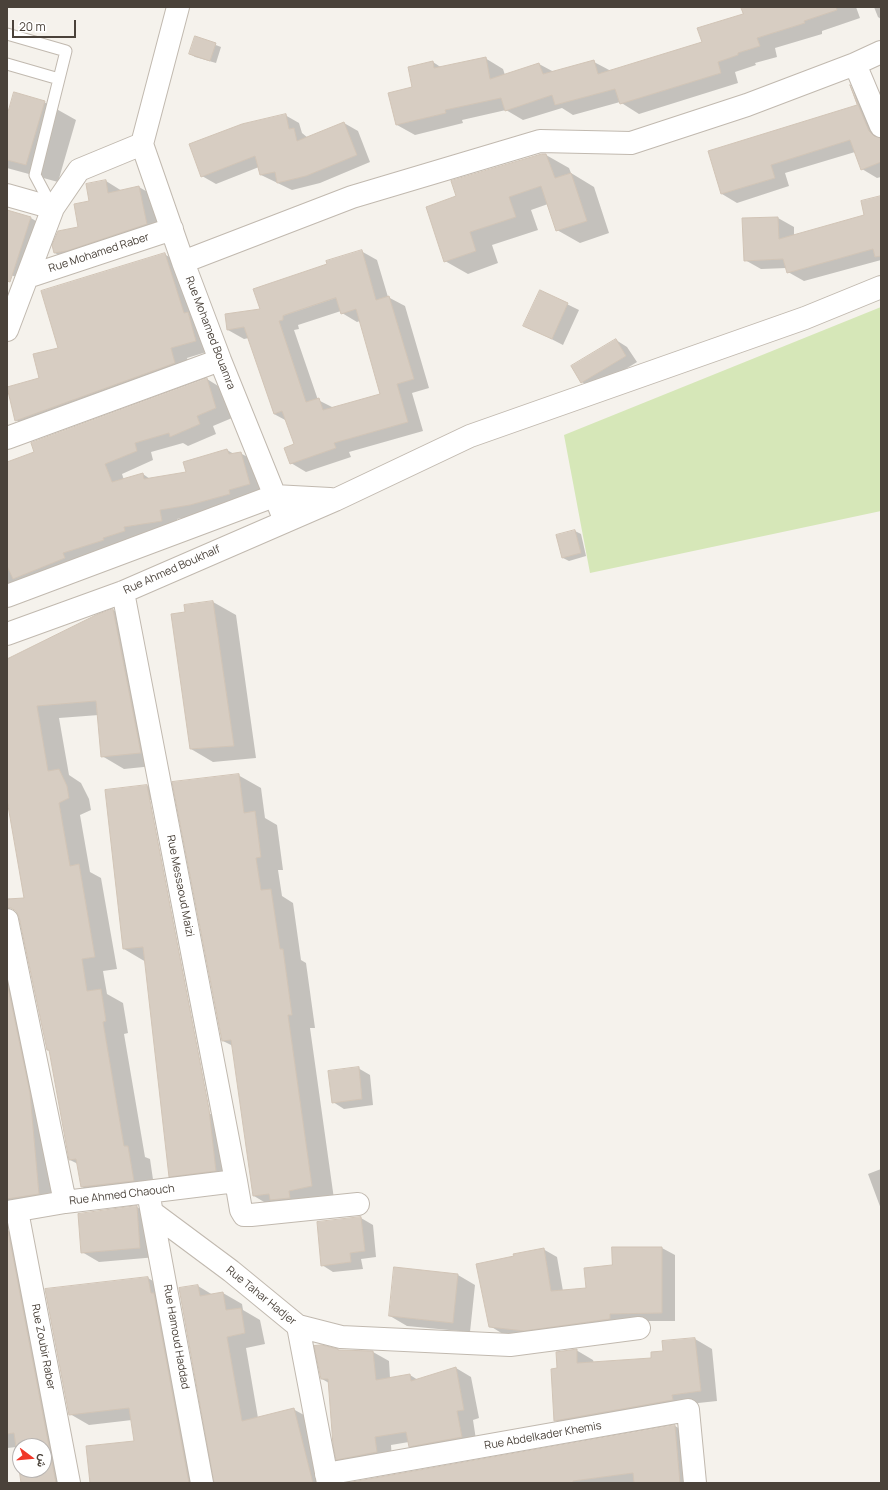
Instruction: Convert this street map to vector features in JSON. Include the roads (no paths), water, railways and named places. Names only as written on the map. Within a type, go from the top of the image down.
[{"type":"street","points":[[7,330],[53,208],[79,170],[142,144],[178,7]]},
{"type":"street","points":[[183,262],[352,197],[540,141],[631,144],[747,105],[855,64],[881,52]]},
{"type":"street","points":[[855,64],[881,126]]},
{"type":"street","name":"Rue Mohamed Bouamra","points":[[142,144],[183,262],[220,360],[285,521]]},
{"type":"street","points":[[7,195],[53,208]]},
{"type":"street","name":"Rue Mohamed Raber","points":[[27,277],[172,229]]},
{"type":"street","name":"Rue Ahmed Boukhalf","points":[[7,634],[123,592],[335,500],[470,436],[805,318],[881,287]]},
{"type":"street","points":[[7,438],[220,360]]},
{"type":"street","points":[[7,596],[274,496],[335,500]]},
{"type":"street","name":"Rue Messaoud Maizi","points":[[123,592],[241,1210],[244,1215],[251,1216],[358,1204]]},
{"type":"street","points":[[7,920],[65,1202]]},
{"type":"street","name":"Rue Ahmed Chaouch","points":[[12,1211],[65,1202],[150,1203],[236,1181]]},
{"type":"street","name":"Rue Tahar Hadjer","points":[[150,1203],[298,1326],[327,1479]]},
{"type":"street","name":"Rue Hamoud Haddad","points":[[150,1203],[202,1483]]},
{"type":"street","name":"Rue Zoubir Raber","points":[[12,1211],[69,1483]]},
{"type":"street","points":[[298,1326],[340,1337],[510,1345],[639,1328]]},
{"type":"street","name":"Rue Abdelkader Khemis","points":[[327,1479],[688,1410],[695,1483]]},
{"type":"lane","points":[[7,34],[66,51],[35,175],[53,208]]},
{"type":"lane","points":[[7,64],[59,79]]}]
